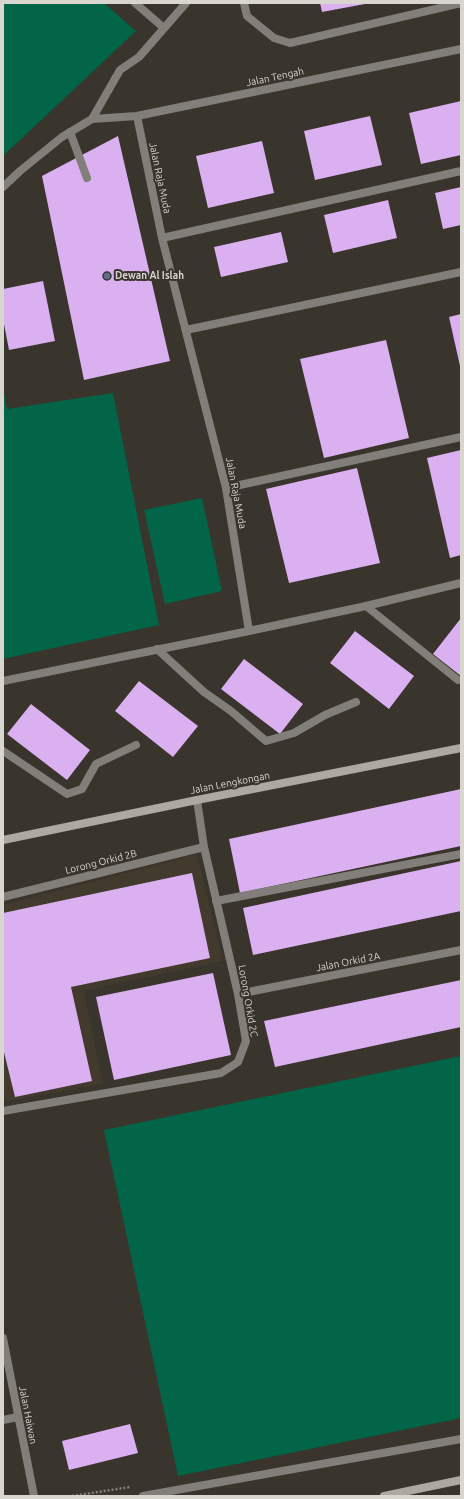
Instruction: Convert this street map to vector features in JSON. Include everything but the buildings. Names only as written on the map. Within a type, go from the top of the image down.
[{"type":"street","points":[[135,3],[164,28]]},
{"type":"street","name":"Jalan Tengah","points":[[92,119],[120,70],[139,57],[186,3]]},
{"type":"street","points":[[244,3],[247,16],[274,38],[290,44],[461,4]]},
{"type":"street","name":"Jalan Tengah","points":[[3,187],[62,136],[92,119],[137,116],[461,49]]},
{"type":"street","name":"Jalan Raja Muda","points":[[137,116],[162,238],[226,488],[249,631]]},
{"type":"street","points":[[70,132],[87,178]]},
{"type":"street","points":[[162,238],[461,171]]},
{"type":"street","points":[[186,330],[461,272]]},
{"type":"street","points":[[226,488],[461,437]]},
{"type":"street","points":[[3,681],[366,606],[461,583]]},
{"type":"street","points":[[366,606],[458,680]]},
{"type":"street","points":[[157,649],[204,692],[231,711],[266,741],[294,732],[325,714],[356,702]]},
{"type":"street","points":[[3,751],[67,794],[82,790],[96,764],[136,745]]},
{"type":"street","name":"Jalan Lengkongan","points":[[3,840],[461,748]]},
{"type":"street","name":"Lorong Orkid 2C","points":[[3,1111],[221,1073],[238,1062],[246,1041],[238,994],[204,847],[197,800]]},
{"type":"street","name":"Lorong Orkid 2B","points":[[3,897],[204,847]]},
{"type":"street","points":[[216,901],[461,854]]},
{"type":"street","name":"Jalan Orkid 2A","points":[[238,994],[461,950]]},
{"type":"street","name":"Jalan Haiwan","points":[[3,1338],[34,1496]]},
{"type":"street","points":[[3,1420],[18,1417]]},
{"type":"street","points":[[143,1496],[461,1439]]},
{"type":"street","points":[[384,1496],[461,1480]]},
{"type":"path","points":[[72,1496],[131,1487]]},
{"type":"shaded area","points":[[197,854],[223,961],[84,991],[103,1084],[3,1102],[3,905]]},
{"type":"green space","points":[[3,3],[104,3],[136,31],[3,156]]},
{"type":"green space","points":[[3,387],[7,409],[113,393],[159,625],[3,659]]},
{"type":"green space","points":[[202,498],[222,591],[165,604],[144,510]]},
{"type":"green space","points":[[461,1056],[461,1418],[178,1476],[104,1130]]},
{"type":"place","name":"Dewan Al Islah","points":[[107,276]]}]
